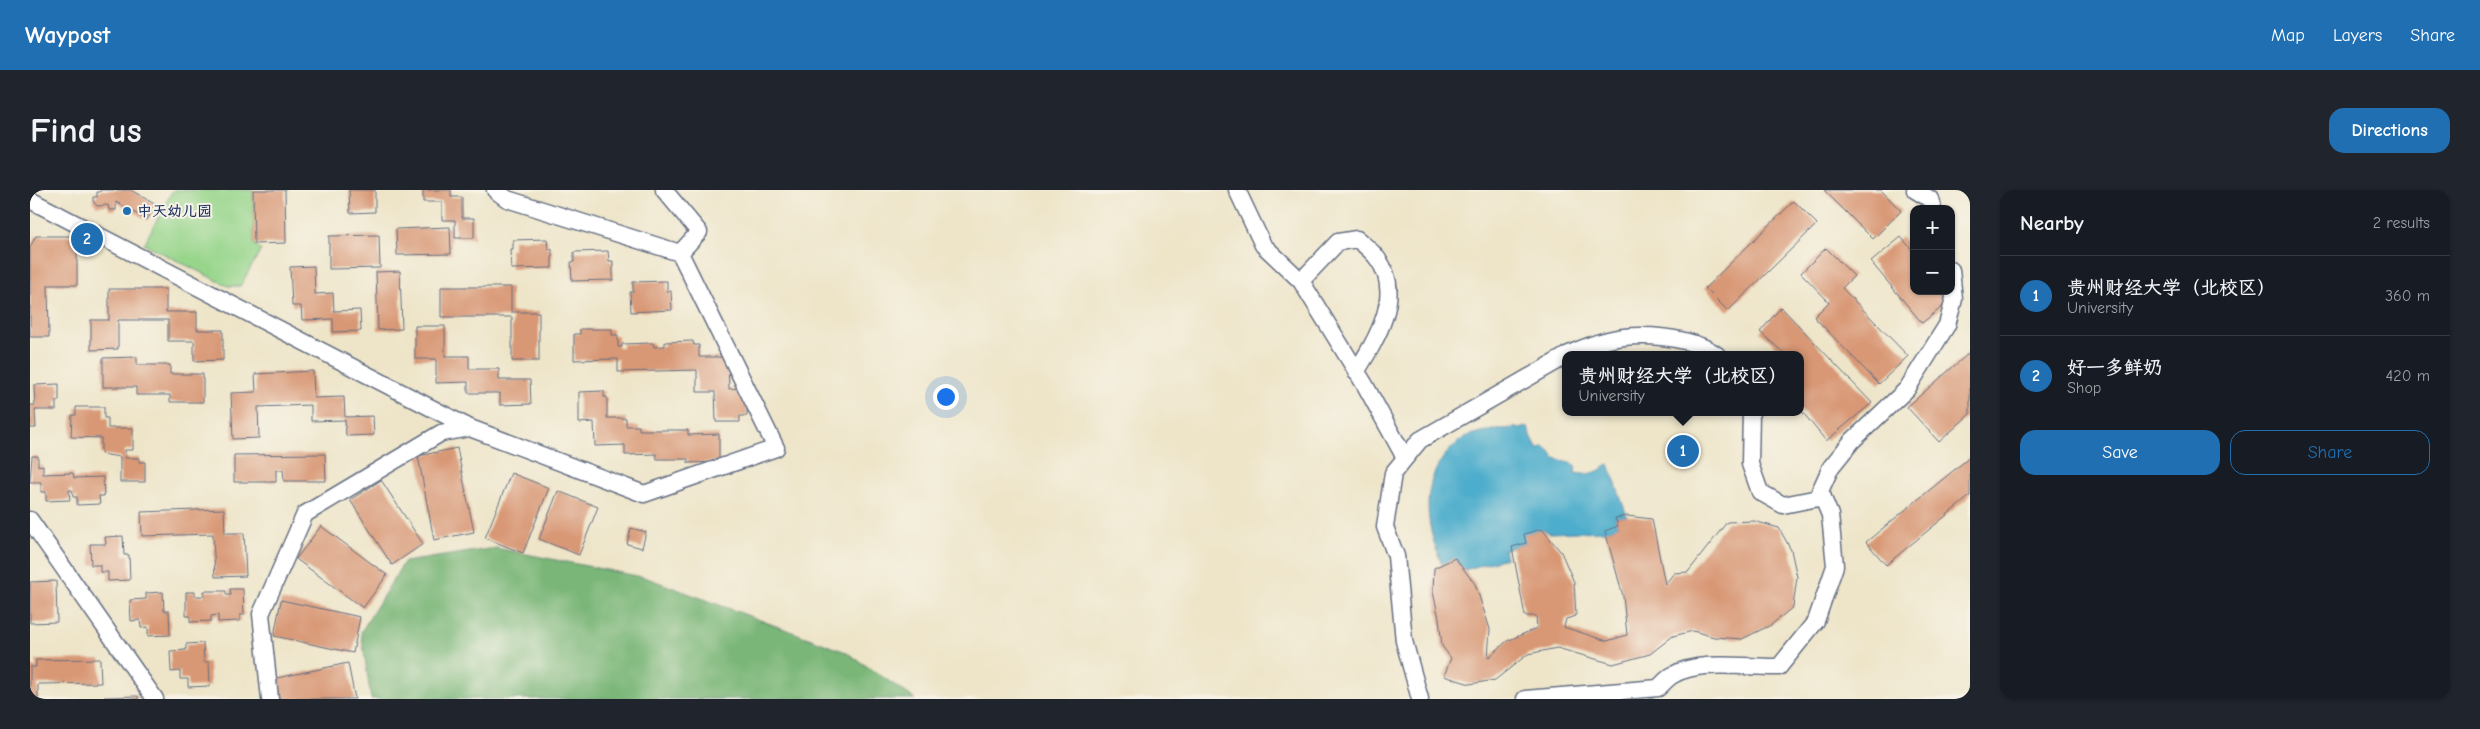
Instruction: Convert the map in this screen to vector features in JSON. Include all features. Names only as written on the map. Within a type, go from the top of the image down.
[{"type":"street","points":[[30,200],[470,428],[644,494],[776,448],[680,253],[507,200],[495,190]]},
{"type":"street","points":[[664,190],[699,232],[680,253]]},
{"type":"street","points":[[1237,190],[1263,244],[1301,281],[1405,458]]},
{"type":"street","points":[[1914,190],[1930,199],[1932,205]]},
{"type":"street","points":[[1301,281],[1338,242],[1357,240],[1378,259],[1389,282],[1387,304],[1379,336],[1356,372]]},
{"type":"street","points":[[1525,699],[1658,688],[1673,674],[1711,664],[1746,668],[1779,667],[1816,621],[1835,566],[1830,515],[1820,491],[1831,467],[1852,441],[1907,389],[1947,325],[1954,295]]},
{"type":"street","points":[[1577,351],[1608,340],[1666,336],[1712,351]]},
{"type":"street","points":[[1420,699],[1404,641],[1396,556],[1385,527],[1393,472],[1420,440],[1562,357]]},
{"type":"street","points":[[1751,416],[1750,464],[1760,492],[1783,505],[1823,497]]},
{"type":"street","points":[[270,699],[261,614],[305,514],[441,433],[470,428]]},
{"type":"street","points":[[30,520],[155,699]]},
{"type":"green space","points":[[173,190],[253,190],[254,244],[261,250],[240,286],[228,286],[144,244]]},
{"type":"green space","points":[[496,548],[647,578],[846,652],[915,699],[371,699],[361,632],[404,562]]},
{"type":"water","points":[[1528,427],[1538,450],[1544,446],[1555,458],[1576,465],[1575,473],[1594,473],[1609,464],[1627,516],[1615,518],[1618,526],[1605,531],[1550,533],[1542,529],[1526,543],[1504,550],[1506,558],[1464,570],[1442,564],[1435,547],[1428,513],[1432,480],[1439,464],[1449,450],[1470,435],[1495,430]]},
{"type":"building","points":[[100,190],[131,190],[156,205],[147,220],[116,202],[116,210],[109,210],[108,205],[97,206],[93,201],[93,197],[97,197],[97,192],[100,192]]},
{"type":"building","points":[[253,190],[285,190],[286,243],[254,244]]},
{"type":"building","points":[[349,190],[375,190],[375,212],[350,213]]},
{"type":"building","points":[[423,190],[451,190],[451,197],[462,197],[462,218],[474,218],[474,238],[455,238],[455,220],[442,220],[442,202],[423,202]]},
{"type":"building","points":[[1824,190],[1881,190],[1901,211],[1873,239]]},
{"type":"building","points":[[1794,201],[1817,224],[1728,311],[1705,288]]},
{"type":"building","points":[[450,227],[451,254],[397,255],[396,229]]},
{"type":"building","points":[[379,235],[380,268],[329,269],[329,236]]},
{"type":"building","points":[[36,236],[77,236],[77,285],[48,285],[49,337],[30,337],[30,247]]},
{"type":"building","points":[[1901,237],[1910,247],[1910,295],[1949,295],[1952,299],[1922,323],[1871,262]]},
{"type":"building","points":[[547,239],[548,249],[552,249],[552,268],[511,269],[510,249],[513,249],[513,240]]},
{"type":"building","points":[[1826,248],[1854,276],[1842,288],[1908,356],[1879,384],[1814,317],[1829,302],[1801,273]]},
{"type":"building","points":[[608,251],[609,261],[613,261],[613,280],[572,281],[571,262],[574,262],[574,252]]},
{"type":"building","points":[[314,266],[315,294],[333,293],[334,311],[360,310],[361,331],[333,332],[333,319],[302,320],[301,306],[292,306],[290,267]]},
{"type":"building","points":[[400,271],[402,329],[378,330],[376,272]]},
{"type":"building","points":[[667,281],[667,291],[671,291],[672,310],[631,312],[630,292],[633,292],[633,282]]},
{"type":"building","points":[[441,287],[511,287],[511,312],[539,312],[539,361],[512,361],[512,317],[441,317]]},
{"type":"building","points":[[109,289],[166,289],[166,312],[197,312],[197,330],[223,330],[223,360],[194,361],[194,341],[168,341],[168,320],[118,320],[118,349],[91,350],[91,320],[109,320]]},
{"type":"building","points":[[1781,307],[1872,403],[1826,441],[1804,414],[1804,351],[1781,351],[1760,332]]},
{"type":"building","points":[[415,326],[445,326],[445,356],[469,356],[469,369],[499,369],[499,380],[530,380],[531,404],[500,405],[500,393],[468,393],[468,382],[436,383],[436,359],[415,359]]},
{"type":"building","points":[[580,329],[612,329],[612,335],[618,335],[618,347],[622,347],[622,344],[653,343],[654,347],[665,346],[665,342],[693,341],[694,345],[699,345],[699,357],[724,357],[724,362],[728,362],[729,389],[741,388],[747,393],[747,416],[740,416],[740,422],[716,422],[715,392],[697,392],[697,370],[618,372],[618,359],[574,360],[574,334],[580,334]]},
{"type":"building","points":[[1970,352],[1970,414],[1939,442],[1907,407]]},
{"type":"building","points":[[137,357],[137,365],[170,365],[170,374],[203,374],[203,402],[170,402],[170,395],[136,395],[136,387],[103,387],[103,358]]},
{"type":"building","points":[[313,371],[314,398],[344,397],[345,417],[373,416],[374,435],[346,436],[345,420],[311,421],[311,405],[258,407],[259,438],[233,439],[231,393],[256,392],[255,374]]},
{"type":"building","points":[[59,384],[59,401],[56,401],[56,410],[35,410],[36,428],[30,428],[30,405],[35,405],[34,385]]},
{"type":"building","points":[[604,391],[604,397],[607,397],[607,418],[626,418],[626,426],[639,426],[639,430],[688,430],[688,435],[719,434],[719,462],[688,463],[688,459],[657,459],[656,454],[625,455],[625,445],[595,446],[594,422],[579,423],[579,392]]},
{"type":"building","points":[[76,407],[104,407],[104,418],[108,418],[108,428],[133,428],[133,450],[125,450],[125,458],[139,458],[139,462],[145,462],[145,482],[120,482],[120,457],[101,454],[101,438],[71,437],[72,415],[76,415]]},
{"type":"building","points":[[457,448],[474,532],[434,540],[418,456]]},
{"type":"building","points":[[325,454],[326,481],[284,481],[283,470],[276,470],[276,482],[234,482],[234,455]]},
{"type":"building","points":[[32,456],[38,456],[38,466],[43,465],[43,474],[73,473],[74,478],[103,477],[104,496],[99,496],[100,504],[77,505],[77,497],[73,497],[72,490],[69,490],[70,500],[46,501],[46,492],[41,492],[41,482],[30,482]]},
{"type":"building","points":[[1970,457],[1970,496],[1886,565],[1866,542]]},
{"type":"building","points":[[511,473],[549,488],[523,553],[485,538]]},
{"type":"building","points":[[381,480],[423,544],[392,565],[350,500]]},
{"type":"building","points":[[558,491],[598,507],[579,555],[539,539]]},
{"type":"building","points":[[224,509],[225,533],[244,533],[246,576],[215,577],[213,534],[142,536],[141,512]]},
{"type":"building","points":[[1627,516],[1652,519],[1665,584],[1674,573],[1688,572],[1727,522],[1754,521],[1779,528],[1791,550],[1797,577],[1793,607],[1771,625],[1742,639],[1714,637],[1693,631],[1673,636],[1650,654],[1613,664],[1557,648],[1528,654],[1495,680],[1470,684],[1444,676],[1451,658],[1442,646],[1439,618],[1433,592],[1434,568],[1455,558],[1475,584],[1490,629],[1488,658],[1507,641],[1537,628],[1536,616],[1525,616],[1512,547],[1526,543],[1524,534],[1542,529],[1561,552],[1574,582],[1576,616],[1566,619],[1564,627],[1607,641],[1627,635],[1623,596],[1605,531],[1618,526],[1615,518]]},
{"type":"building","points":[[321,526],[387,575],[363,608],[296,559]]},
{"type":"building","points":[[631,528],[646,532],[642,548],[627,544]]},
{"type":"building","points":[[123,536],[124,555],[129,555],[130,580],[108,581],[108,572],[100,572],[100,565],[91,565],[90,544],[106,544],[105,537]]},
{"type":"building","points":[[56,581],[57,622],[30,623],[30,582]]},
{"type":"building","points":[[230,589],[243,589],[244,615],[240,615],[240,621],[218,622],[218,615],[211,616],[211,621],[190,622],[190,616],[186,616],[186,592],[195,592],[195,596],[204,596],[204,591],[226,591],[226,595],[231,595]]},
{"type":"building","points":[[163,592],[164,611],[169,611],[170,635],[148,636],[148,627],[141,628],[140,620],[131,621],[130,600],[146,599],[146,593]]},
{"type":"building","points":[[281,600],[360,617],[353,653],[274,636]]},
{"type":"building","points":[[203,643],[204,662],[209,662],[210,686],[188,687],[188,679],[180,679],[180,671],[171,672],[170,651],[186,650],[186,644]]},
{"type":"building","points":[[100,659],[101,683],[38,684],[38,699],[30,699],[30,667],[36,667],[36,660]]},
{"type":"building","points":[[348,663],[355,699],[277,699],[272,679]]},
{"type":"building","points":[[138,696],[138,699],[104,699],[104,697]]},
{"type":"place","name":"中天幼儿园","points":[[127,211]]},
{"type":"place","name":"好一多鲜奶","points":[[87,239]]},
{"type":"place","name":"贵州财经大学（北校区）","points":[[1683,451]]}]
